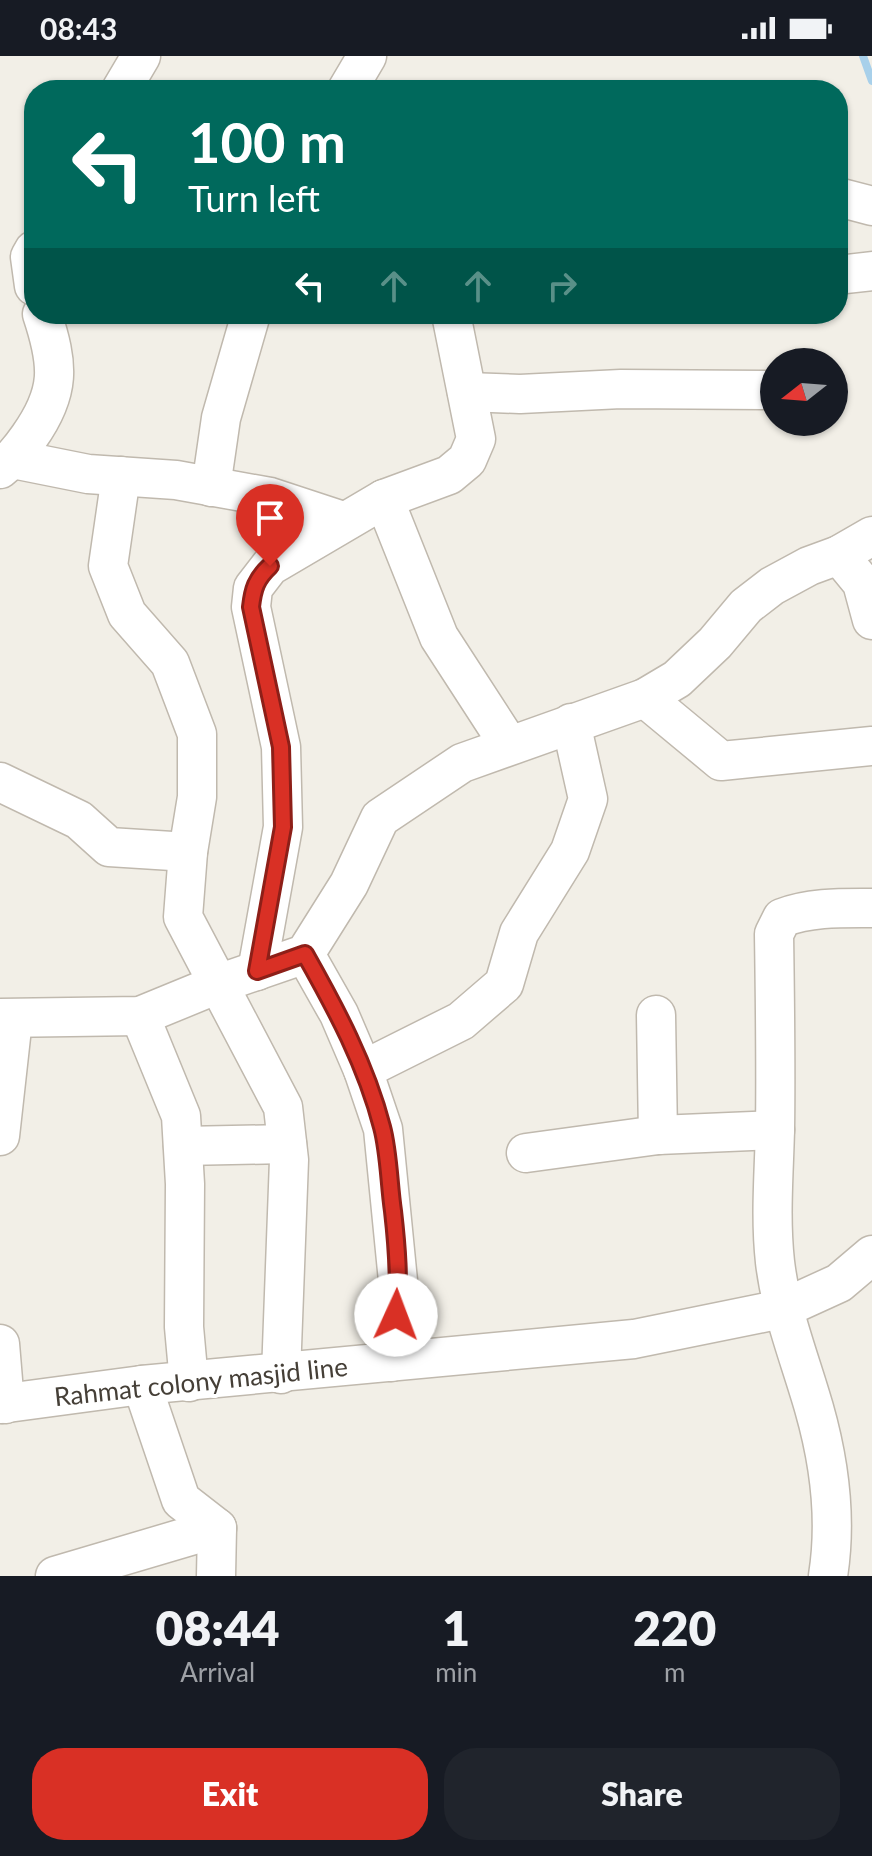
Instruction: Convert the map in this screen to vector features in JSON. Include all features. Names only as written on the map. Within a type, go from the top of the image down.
[{"type":"street","points":[[127,80],[141,56]]},
{"type":"street","points":[[353,80],[367,56]]},
{"type":"street","points":[[848,200],[872,206]]},
{"type":"street","points":[[848,274],[872,271]]},
{"type":"street","points":[[7,464],[46,413],[54,383],[54,353],[45,324]]},
{"type":"street","points":[[211,487],[221,418],[248,324]]},
{"type":"street","points":[[257,971],[283,827],[281,747],[251,607],[253,588],[270,566],[343,521],[384,499],[449,475],[467,460],[476,439],[453,324]]},
{"type":"street","points":[[467,392],[760,390]]},
{"type":"street","points":[[7,464],[176,480],[270,497],[343,521]]},
{"type":"street","points":[[121,476],[108,566],[127,614],[170,663],[197,734],[197,797],[188,852],[183,917],[283,1107],[289,1160],[281,1374]]},
{"type":"street","points":[[384,499],[439,637],[509,745]]},
{"type":"street","points":[[0,1136],[7,1019],[140,1016],[218,984],[305,954],[349,884],[380,818],[462,763],[645,698],[677,679],[715,643],[754,599],[809,566],[839,555],[872,536]]},
{"type":"street","points":[[839,555],[862,583],[872,620]]},
{"type":"street","points":[[645,698],[721,761],[872,746]]},
{"type":"street","points":[[363,1070],[461,1021],[504,984],[519,933],[542,891],[570,851],[588,799],[571,723]]},
{"type":"street","points":[[0,782],[79,820],[109,847],[188,852]]},
{"type":"street","points":[[828,1576],[833,1507],[825,1453],[782,1309],[772,1210],[775,1130],[774,934],[782,918],[795,913],[872,908]]},
{"type":"street","points":[[305,954],[339,1014],[363,1070],[383,1129],[399,1291],[391,1362]]},
{"type":"street","points":[[656,1015],[658,1135]]},
{"type":"street","points":[[140,1016],[181,1116],[184,1327],[189,1382]]},
{"type":"street","points":[[526,1153],[658,1135],[775,1130]]},
{"type":"street","points":[[183,1146],[287,1144]]},
{"type":"street","name":"Rahmat colony masjid line","points":[[2,1404],[142,1385],[634,1339],[782,1309],[839,1283],[872,1255]]},
{"type":"street","points":[[0,1344],[2,1404]]},
{"type":"street","points":[[142,1385],[181,1500],[217,1528]]},
{"type":"street","points":[[55,1576],[217,1528]]},
{"type":"street","points":[[216,1576],[217,1528]]},
{"type":"waterway","points":[[863,56],[872,81]]},
{"type":"route","points":[[270,566],[253,588],[251,607],[281,747],[283,827],[257,971],[305,954],[339,1014],[363,1070],[383,1129],[399,1291],[396,1315]]}]
